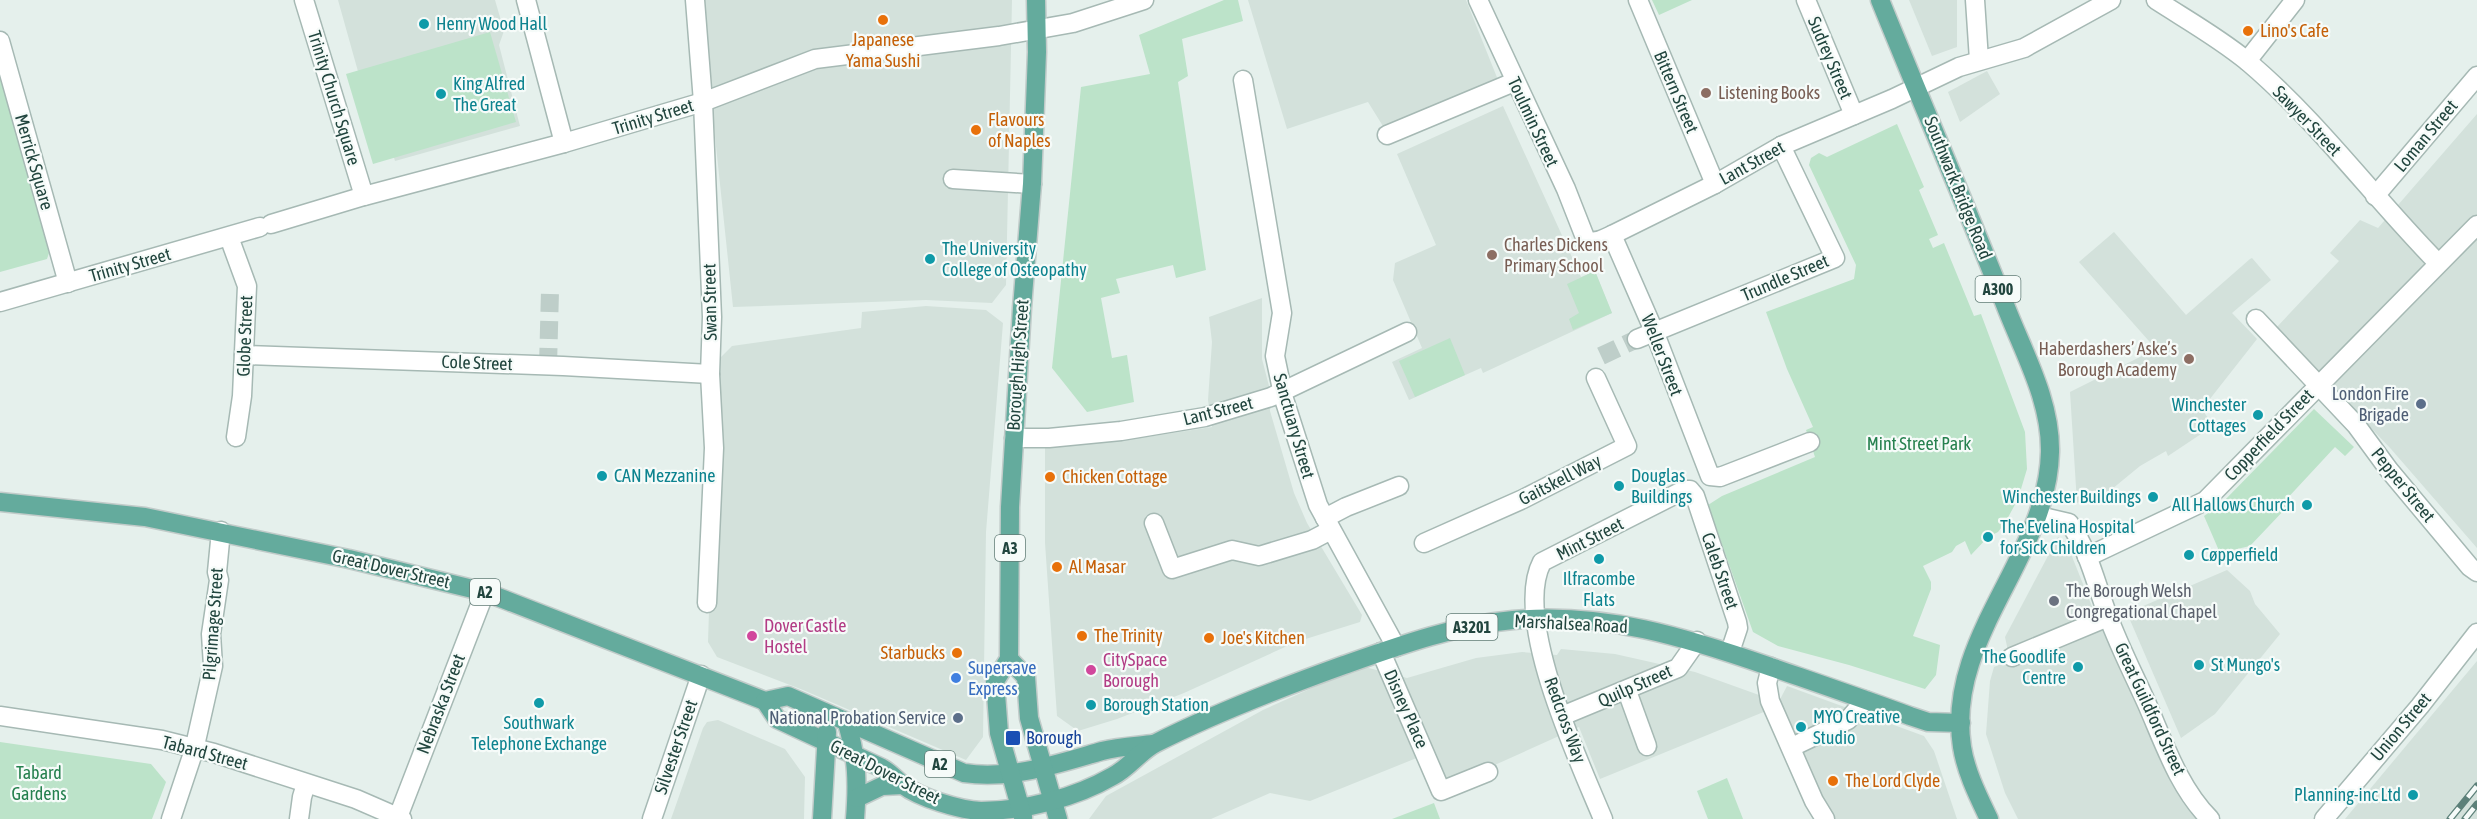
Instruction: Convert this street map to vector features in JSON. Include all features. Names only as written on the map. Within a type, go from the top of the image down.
[{"type":"main road","name":"Borough High Street","points":[[1022,813],[1009,774],[997,723],[995,681],[1009,658],[1010,507],[1032,184],[1036,0]]},
{"type":"main road","name":"Southwark Bridge Road","points":[[1880,0],[2044,402],[2050,453],[2039,516],[1986,622],[1971,658],[1964,685],[1962,747],[1968,770],[1989,819]]},
{"type":"main road","name":"Great Dover Street","points":[[0,502],[131,515],[221,531],[485,592],[765,701],[777,719],[856,755],[894,775],[903,785],[936,800],[979,811],[1022,813]]},
{"type":"main road","name":"Marshalsea Road","points":[[1022,813],[1115,776],[1153,744],[1268,692],[1388,649],[1481,625],[1534,619],[1618,623],[1697,641],[1928,722],[1961,723]]},
{"type":"main road","points":[[1009,658],[1026,677],[1029,718],[1058,819]]},
{"type":"main road","name":"Great Dover Street","points":[[765,701],[788,696],[964,773],[1009,774]]},
{"type":"main road","points":[[822,819],[825,741],[838,719]]},
{"type":"main road","points":[[838,719],[856,755],[855,819]]},
{"type":"main road","name":"Marshalsea Road","points":[[1009,774],[1043,768],[1103,751],[1153,744]]},
{"type":"main road","points":[[857,798],[882,786],[903,785]]},
{"type":"street","name":"Trinity Church Square","points":[[304,0],[364,196]]},
{"type":"street","points":[[526,0],[564,143]]},
{"type":"street","name":"Swan Street","points":[[696,0],[703,102],[712,317],[710,374],[714,448],[707,603]]},
{"type":"street","name":"Trinity Street","points":[[0,302],[364,196],[564,143],[703,102],[814,59],[999,36],[1073,23],[1144,0]]},
{"type":"street","name":"Toulmin Street","points":[[1478,0],[1514,82],[1566,189],[1586,240],[1590,242]]},
{"type":"street","name":"Bittern Street","points":[[1638,0],[1714,184]]},
{"type":"street","name":"Sudrey Street","points":[[1806,0],[1854,115]]},
{"type":"street","points":[[1975,0],[1979,60]]},
{"type":"street","points":[[1917,87],[1979,60],[2024,48],[2111,0]]},
{"type":"street","name":"Sawyer Street","points":[[2156,0],[2247,61],[2291,102],[2438,264]]},
{"type":"street","points":[[2247,61],[2295,0]]},
{"type":"street","name":"Merrick Square","points":[[0,42],[68,283]]},
{"type":"street","name":"Loman Street","points":[[2375,196],[2477,76]]},
{"type":"street","name":"Sanctuary Street","points":[[1244,80],[1282,313],[1275,356],[1282,391],[1311,484],[1328,524],[1358,575],[1388,649]]},
{"type":"street","points":[[1387,135],[1514,82]]},
{"type":"street","name":"Lant Street","points":[[1590,242],[1612,235],[1714,184],[1781,146],[1917,87]]},
{"type":"street","name":"Trundle Street","points":[[1654,331],[1835,258],[1781,146]]},
{"type":"street","points":[[953,179],[1032,184]]},
{"type":"street","name":"Copperfield Street","points":[[2087,557],[2205,501],[2477,225]]},
{"type":"street","name":"Weller Street","points":[[1612,235],[1654,331],[1710,476],[1720,477],[1810,442]]},
{"type":"street","name":"Globe Street","points":[[229,237],[247,286],[244,355],[236,437]]},
{"type":"street","name":"Pepper Street","points":[[2256,320],[2356,425],[2389,470],[2470,567],[2477,572]]},
{"type":"street","points":[[1637,339],[1654,331]]},
{"type":"street","name":"Lant Street","points":[[1014,438],[1049,438],[1121,431],[1205,417],[1271,397],[1407,332]]},
{"type":"street","name":"Cole Street","points":[[244,355],[563,366],[710,374]]},
{"type":"street","name":"Gaitskell Way","points":[[1424,543],[1523,499],[1627,446],[1596,378]]},
{"type":"street","points":[[1154,523],[1172,568],[1232,550],[1259,556],[1312,540],[1346,507],[1399,486]]},
{"type":"street","name":"Mint Street","points":[[1534,619],[1533,596],[1536,574],[1542,562],[1684,490],[1690,490]]},
{"type":"street","name":"Caleb Street","points":[[1690,490],[1695,496],[1737,622],[1738,628],[1730,652]]},
{"type":"street","name":"Great Guildford Street","points":[[2039,516],[2069,523],[2087,557],[2108,617],[2175,767],[2200,808],[2210,819]]},
{"type":"street","name":"Pilgrimage Street","points":[[171,819],[194,750],[213,666],[212,634],[219,580],[217,572],[221,531]]},
{"type":"street","name":"Nebraska Street","points":[[400,818],[485,592]]},
{"type":"street","points":[[2012,657],[2108,617]]},
{"type":"street","name":"Redcross Way","points":[[1534,619],[1537,636],[1562,716],[1603,819]]},
{"type":"street","name":"Union Street","points":[[2324,819],[2420,706],[2477,633]]},
{"type":"street","name":"Quilp Street","points":[[1562,716],[1678,668],[1697,641]]},
{"type":"street","name":"Disney Place","points":[[1388,649],[1441,791],[1488,772]]},
{"type":"street","points":[[1771,667],[1767,683],[1770,701],[1814,801],[1825,819]]},
{"type":"street","name":"Silvester Street","points":[[652,819],[701,675]]},
{"type":"street","points":[[1627,691],[1647,746]]},
{"type":"street","points":[[1792,747],[1853,717],[1864,700]]},
{"type":"street","name":"Tabard Street","points":[[0,717],[162,740],[194,750],[214,753],[356,799],[400,818]]},
{"type":"street","points":[[299,819],[306,784]]},
{"type":"shaded area","points":[[338,0],[495,0],[504,31],[499,45],[520,126],[395,161],[372,82],[359,75]]},
{"type":"shaded area","points":[[705,0],[1012,0],[1006,285],[992,303],[926,300],[733,307],[707,61]]},
{"type":"shaded area","points":[[1248,0],[1466,0],[1500,85],[1386,131],[1368,102],[1287,129]]},
{"type":"shaded area","points":[[1909,0],[1957,0],[1957,47],[1932,56]]},
{"type":"shaded area","points":[[1987,71],[2000,94],[1960,122],[1948,92]]},
{"type":"shaded area","name":"Charles Dickens Primary School","points":[[1503,106],[1581,277],[1595,271],[1612,313],[1483,373],[1481,368],[1409,400],[1392,362],[1422,348],[1393,280],[1395,263],[1436,245],[1397,154]]},
{"type":"shaded area","points":[[2477,114],[2477,548],[2391,449],[2276,328],[2339,261],[2330,253],[2360,220],[2378,228]]},
{"type":"shaded area","name":"Haberdashers’ Aske’s Borough Academy","points":[[2114,232],[2186,315],[2252,258],[2271,280],[2232,313],[2257,339],[2202,409],[2213,426],[2168,456],[2166,451],[2140,466],[2112,489],[2114,496],[2105,499],[2102,493],[2077,503],[2070,392],[2156,349],[2079,262]]},
{"type":"shaded area","points":[[1262,298],[1262,359],[1269,386],[1270,411],[1294,493],[1307,523],[1362,615],[1360,622],[1296,642],[1184,693],[1117,719],[1078,731],[1057,716],[1045,543],[1045,442],[1147,437],[1212,427],[1208,400],[1212,342],[1209,317]]},
{"type":"shaded area","points":[[926,306],[986,310],[1003,323],[986,532],[983,737],[966,760],[803,690],[717,657],[708,642],[717,361],[732,346],[861,328],[862,312]]},
{"type":"shaded area","points":[[2058,537],[2067,544],[2095,614],[2008,651],[2005,637]]},
{"type":"shaded area","points":[[2227,570],[2250,591],[2255,604],[2280,634],[2215,714],[2181,738],[2127,613]]},
{"type":"shaded area","points":[[2099,624],[2111,633],[2200,819],[2018,819],[2005,793],[1986,734],[1990,681],[1994,667]]},
{"type":"shaded area","points":[[1561,649],[1615,654],[1695,672],[1759,695],[1766,711],[1600,779],[1579,727],[1477,773],[1446,781],[1434,751],[1310,801],[1270,793],[1211,819],[1089,819],[1106,796],[1263,710],[1361,666],[1407,678],[1476,658],[1522,652],[1557,655]]},
{"type":"shaded area","points":[[2477,661],[2477,819],[2345,819]]},
{"type":"shaded area","points":[[1787,686],[1924,736],[1934,751],[1957,819],[1830,819],[1776,707]]},
{"type":"shaded area","points":[[718,720],[785,749],[805,777],[804,819],[671,819],[703,728],[707,722]]},
{"type":"green space","points":[[1224,0],[1238,0],[1243,21],[1182,39],[1188,76],[1178,82],[1206,270],[1176,278],[1173,265],[1116,279],[1120,293],[1101,298],[1112,358],[1127,355],[1134,402],[1087,412],[1052,368],[1081,87],[1150,74],[1139,35]]},
{"type":"green space","points":[[1652,0],[1692,0],[1659,15]]},
{"type":"green space","points":[[490,32],[516,122],[373,164],[346,74]]},
{"type":"green space","points":[[0,69],[49,253],[47,259],[0,272]]},
{"type":"green space","name":"Mint Street Park","points":[[1897,124],[1924,187],[1919,190],[1938,235],[1929,239],[1933,248],[1944,243],[1974,316],[1981,314],[2025,432],[2027,469],[2018,499],[1998,532],[1988,537],[1971,555],[1965,541],[1956,546],[1952,552],[1923,566],[1931,582],[1931,589],[1913,636],[1940,645],[1936,675],[1925,689],[1778,646],[1753,632],[1708,505],[1722,496],[1815,457],[1806,430],[1813,427],[1787,369],[1766,312],[1854,279],[1856,265],[1809,165],[1811,158],[1819,153],[1827,157]]},
{"type":"green space","points":[[1595,271],[1612,313],[1573,330],[1569,319],[1579,313],[1567,284]]},
{"type":"green space","points":[[1450,338],[1465,375],[1415,397],[1399,361]]},
{"type":"green space","points":[[2314,409],[2354,447],[2345,456],[2335,447],[2283,503],[2287,507],[2250,546],[2220,553],[2204,516],[2221,504]]},
{"type":"green space","name":"Tabard Gardens","points":[[0,742],[151,764],[166,782],[152,819],[0,819]]},
{"type":"green space","points":[[1727,778],[1743,819],[1708,819],[1697,791]]},
{"type":"green space","points":[[1434,803],[1440,819],[1392,819]]},
{"type":"tunnel","points":[[548,366],[550,291]]},
{"type":"tunnel","points":[[1601,356],[1637,339]]},
{"type":"railway","points":[[2450,819],[2477,786]]},
{"type":"railway","points":[[2465,819],[2477,804]]},
{"type":"place","name":"Japanese Yama Sushi","points":[[883,20]]},
{"type":"place","name":"Henry Wood Hall","points":[[424,24]]},
{"type":"place","name":"Lino's Cafe","points":[[2248,31]]},
{"type":"place","name":"Listening Books","points":[[1706,93]]},
{"type":"place","name":"King Alfred The Great","points":[[441,94]]},
{"type":"place","name":"Flavours of Naples","points":[[976,130]]},
{"type":"place","name":"Charles Dickens Primary School","points":[[1492,255]]},
{"type":"place","name":"The University College of Osteopathy","points":[[930,259]]},
{"type":"place","name":"Haberdashers’ Aske’s Borough Academy","points":[[2189,359]]},
{"type":"place","name":"London Fire Brigade","points":[[2421,404]]},
{"type":"place","name":"Winchester Cottages","points":[[2258,415]]},
{"type":"place","name":"CAN Mezzanine","points":[[602,476]]},
{"type":"place","name":"Chicken Cottage","points":[[1050,477]]},
{"type":"place","name":"Douglas Buildings","points":[[1619,486]]},
{"type":"place","name":"Winchester Buildings","points":[[2153,497]]},
{"type":"place","name":"All Hallows Church","points":[[2307,505]]},
{"type":"place","name":"The Evelina Hospital for Sick Children","points":[[1988,537]]},
{"type":"place","name":"Cøpperfield","points":[[2189,555]]},
{"type":"place","name":"Ilfracombe Flats","points":[[1599,559]]},
{"type":"place","name":"Al Masar","points":[[1057,567]]},
{"type":"place","name":"The Borough Welsh Congregational Chapel","points":[[2054,601]]},
{"type":"place","name":"Dover Castle Hostel","points":[[752,636]]},
{"type":"place","name":"The Trinity","points":[[1082,636]]},
{"type":"place","name":"Joe's Kitchen","points":[[1209,638]]},
{"type":"place","name":"Starbucks","points":[[957,653]]},
{"type":"place","name":"St Mungo's","points":[[2199,665]]},
{"type":"place","name":"The Goodlife Centre","points":[[2078,667]]},
{"type":"place","name":"CitySpace Borough","points":[[1091,670]]},
{"type":"place","name":"Supersave Express","points":[[956,678]]},
{"type":"place","name":"Southwark Telephone Exchange","points":[[539,703]]},
{"type":"place","name":"Borough Station","points":[[1091,705]]},
{"type":"place","name":"National Probation Service","points":[[958,718]]},
{"type":"place","name":"MYO Creative Studio","points":[[1801,727]]},
{"type":"place","name":"Borough","points":[[1013,738]]},
{"type":"place","name":"The Lord Clyde","points":[[1833,781]]},
{"type":"place","name":"Planning-inc Ltd","points":[[2413,795]]}]
